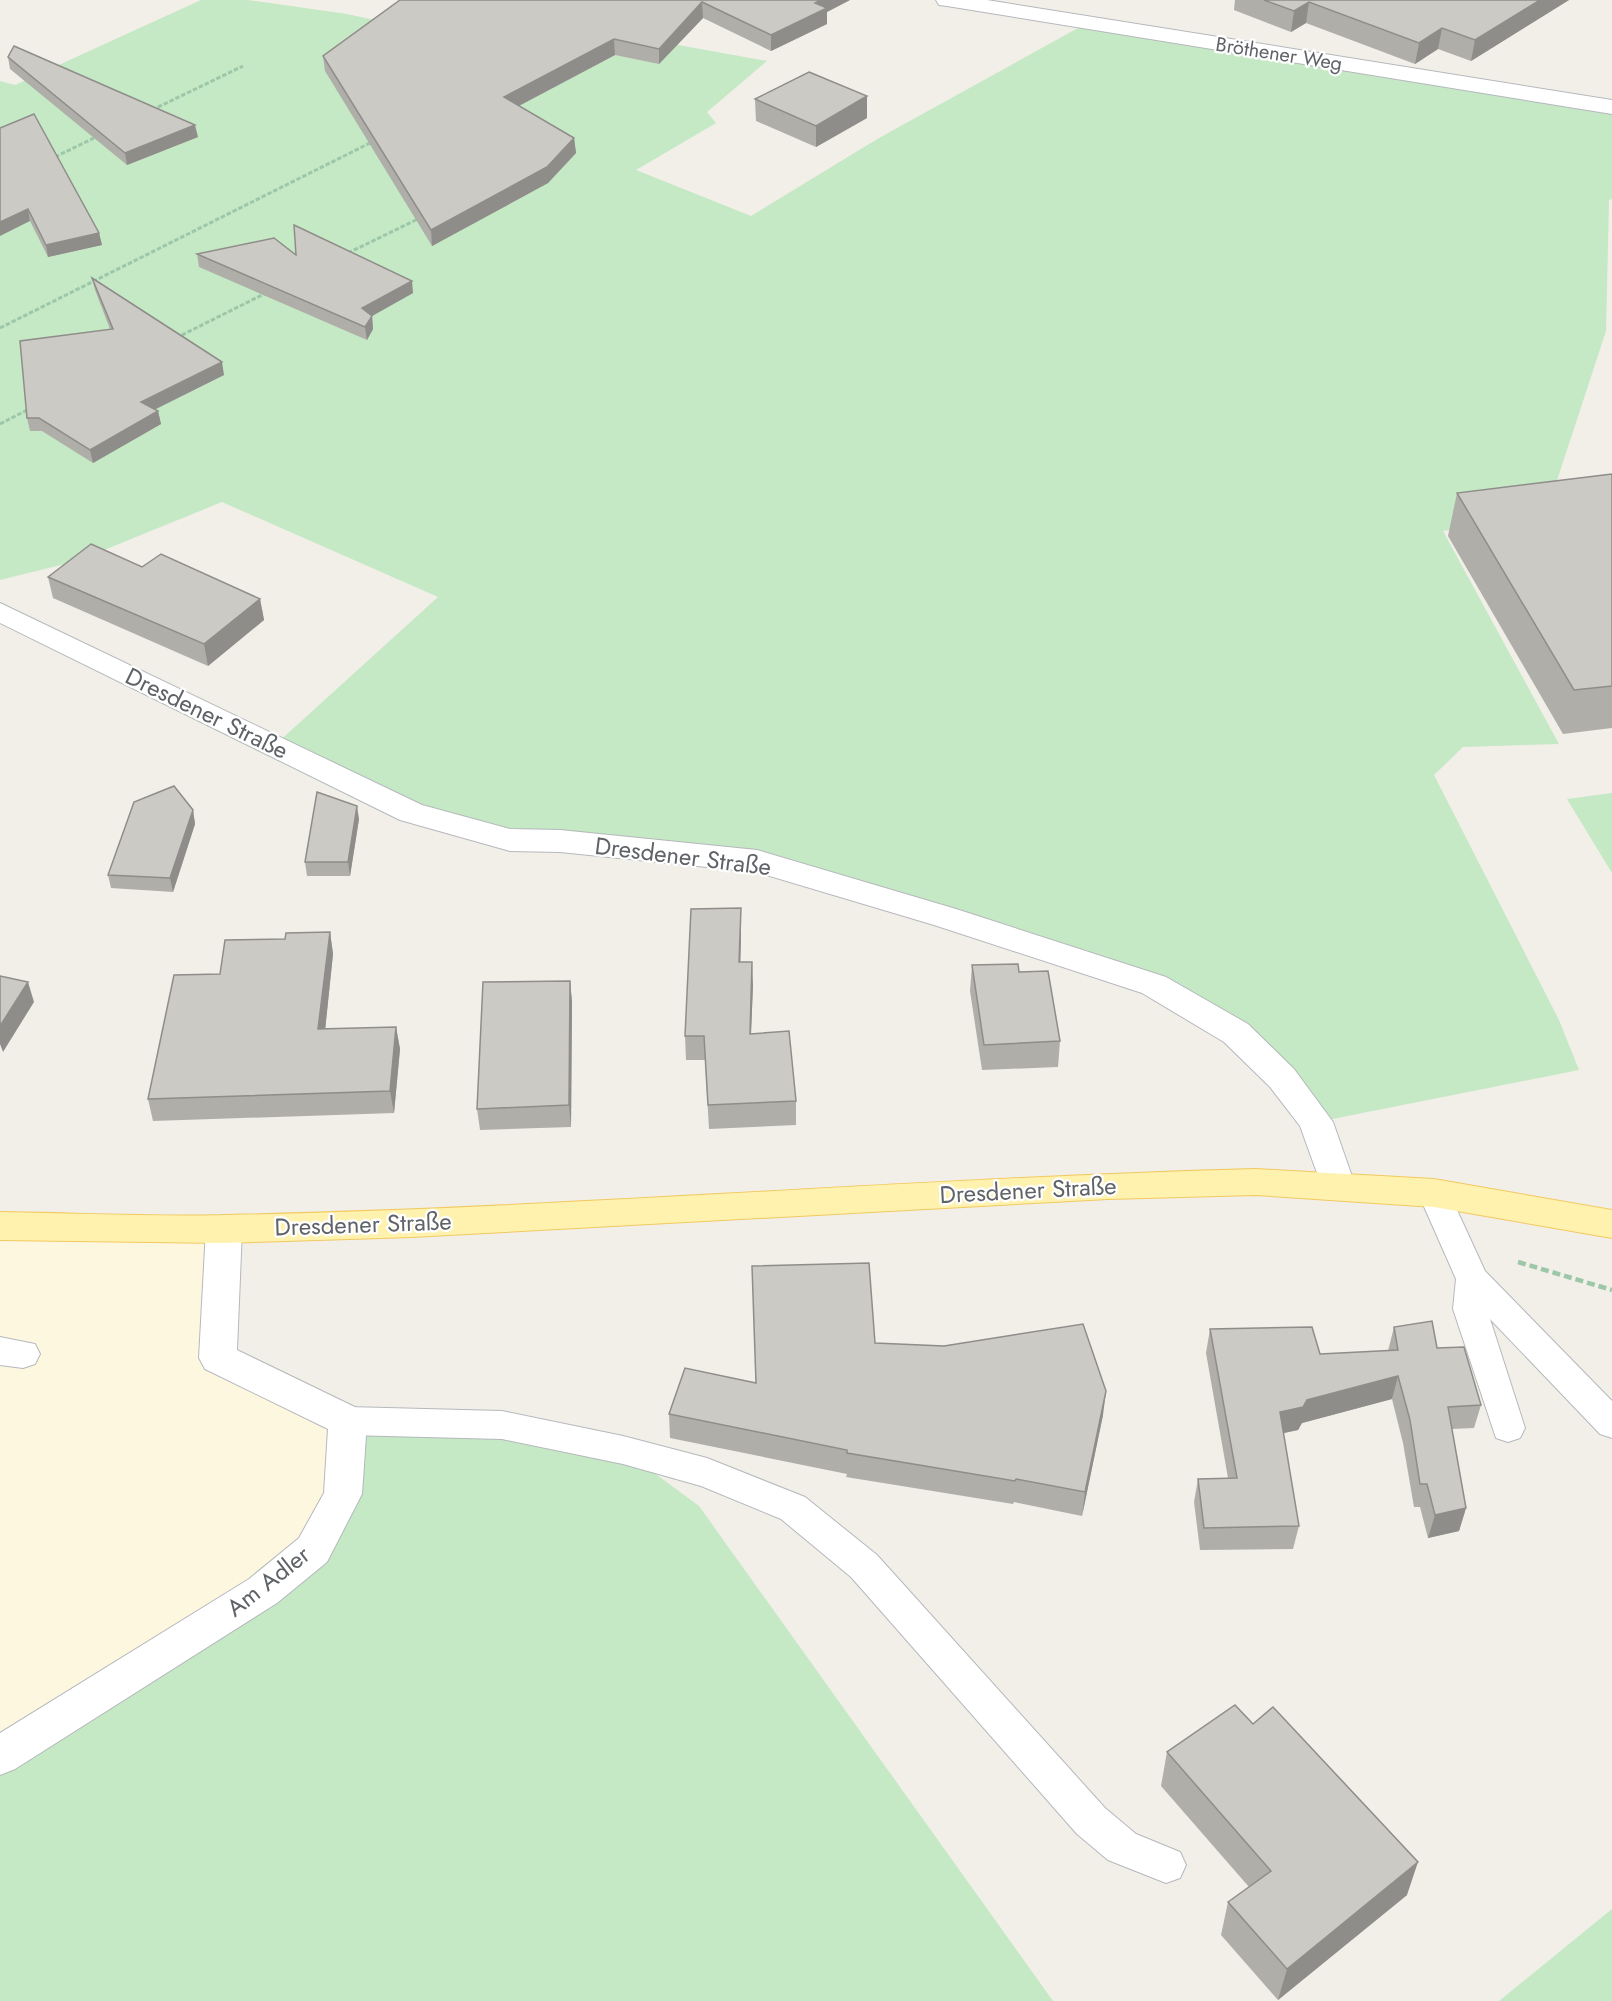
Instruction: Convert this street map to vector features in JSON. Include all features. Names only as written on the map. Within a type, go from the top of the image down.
[{"type":"main road","name":"Dresdener Straße","points":[[0,1226],[224,1229],[412,1223],[1108,1186],[1256,1182],[1337,1185],[1434,1193],[1612,1224]]},
{"type":"street","name":"Bröthener Weg","points":[[947,0],[1612,107]]},
{"type":"street","name":"Dresdener Straße","points":[[0,612],[411,813],[510,840],[560,841],[757,861],[945,917],[1154,985],[1236,1033],[1282,1078],[1316,1122],[1337,1185]]},
{"type":"street","points":[[224,1229],[218,1359],[348,1421]]},
{"type":"street","name":"Am Adler","points":[[0,1756],[263,1591],[313,1550],[343,1494],[348,1421]]},
{"type":"lane","points":[[1434,1193],[1472,1279],[1612,1424]]},
{"type":"lane","points":[[1472,1279],[1470,1309],[1508,1428]]},
{"type":"lane","points":[[348,1421],[502,1425],[623,1450],[707,1473],[793,1508],[864,1566],[1091,1821],[1122,1847],[1166,1865]]},
{"type":"path","points":[[148,112],[243,66]]},
{"type":"path","points":[[53,158],[106,132]]},
{"type":"path","points":[[0,328],[379,139]]},
{"type":"path","points":[[345,255],[420,218]]},
{"type":"path","points":[[172,339],[269,292]]},
{"type":"path","points":[[0,424],[32,408]]},
{"type":"path","points":[[1456,1244],[1612,1290]]},
{"type":"shaded area","points":[[0,1230],[221,1233],[217,1360],[347,1422],[313,1550],[0,1756]]},
{"type":"green space","points":[[201,0],[248,0],[347,14],[434,33],[490,11],[767,61],[707,112],[716,123],[636,170],[751,216],[879,138],[1087,23],[1612,108],[1612,199],[1609,200],[1606,331],[1546,514],[1443,531],[1559,744],[1463,747],[1434,775],[1559,1020],[1579,1070],[1317,1122],[1282,1078],[1155,985],[757,861],[560,841],[411,813],[275,745],[438,597],[222,502],[77,561],[0,580],[0,81],[15,85]]},
{"type":"green space","points":[[1612,793],[1612,873],[1567,799]]},
{"type":"green space","points":[[349,1422],[623,1450],[699,1506],[1053,2001],[0,2001],[0,1757],[313,1550]]},
{"type":"green space","points":[[1612,1909],[1612,2001],[1499,2001]]},
{"type":"building","points":[[400,0],[821,0],[815,3],[827,8],[771,35],[702,2],[659,49],[614,39],[504,97],[574,138],[547,167],[431,230],[323,56]]},
{"type":"building","points":[[1264,0],[1540,0],[1475,40],[1442,28],[1419,43],[1309,2],[1294,11]]},
{"type":"building","points":[[14,46],[195,125],[125,153],[8,57]]},
{"type":"building","points":[[809,72],[867,96],[816,126],[755,99]]},
{"type":"building","points":[[34,114],[99,233],[46,245],[28,209],[0,222],[0,128]]},
{"type":"building","points":[[294,225],[412,281],[362,308],[372,316],[365,327],[197,254],[274,238],[296,255]]},
{"type":"building","points":[[92,278],[222,362],[141,402],[158,411],[90,450],[39,418],[27,418],[20,341],[113,329]]},
{"type":"building","points":[[1612,474],[1612,686],[1574,690],[1457,493]]},
{"type":"building","points":[[91,544],[142,567],[161,554],[260,599],[204,644],[48,577]]},
{"type":"building","points":[[174,786],[193,810],[170,878],[108,875],[134,802]]},
{"type":"building","points":[[317,792],[357,806],[348,862],[305,862]]},
{"type":"building","points":[[741,908],[739,962],[752,962],[750,1034],[789,1031],[796,1101],[708,1105],[704,1036],[685,1036],[691,909]]},
{"type":"building","points":[[330,932],[318,1029],[396,1027],[390,1091],[148,1099],[174,975],[220,974],[225,940],[285,939],[286,933]]},
{"type":"building","points":[[1018,964],[1019,972],[1048,971],[1060,1041],[984,1045],[972,965]]},
{"type":"building","points":[[0,976],[28,982],[0,1026]]},
{"type":"building","points":[[570,981],[569,1105],[477,1109],[483,982]]},
{"type":"building","points":[[869,1263],[875,1343],[944,1346],[1083,1324],[1106,1391],[1085,1492],[847,1453],[847,1450],[669,1414],[685,1368],[756,1383],[752,1266]]},
{"type":"building","points":[[1432,1321],[1437,1348],[1464,1347],[1481,1405],[1448,1407],[1466,1508],[1435,1515],[1427,1484],[1420,1484],[1410,1420],[1398,1376],[1307,1400],[1303,1407],[1280,1412],[1299,1526],[1204,1528],[1198,1479],[1237,1478],[1210,1329],[1312,1327],[1320,1354],[1398,1350],[1394,1327]]},
{"type":"building","points":[[1235,1705],[1253,1724],[1273,1707],[1418,1862],[1287,1969],[1228,1902],[1271,1871],[1167,1752]]}]
